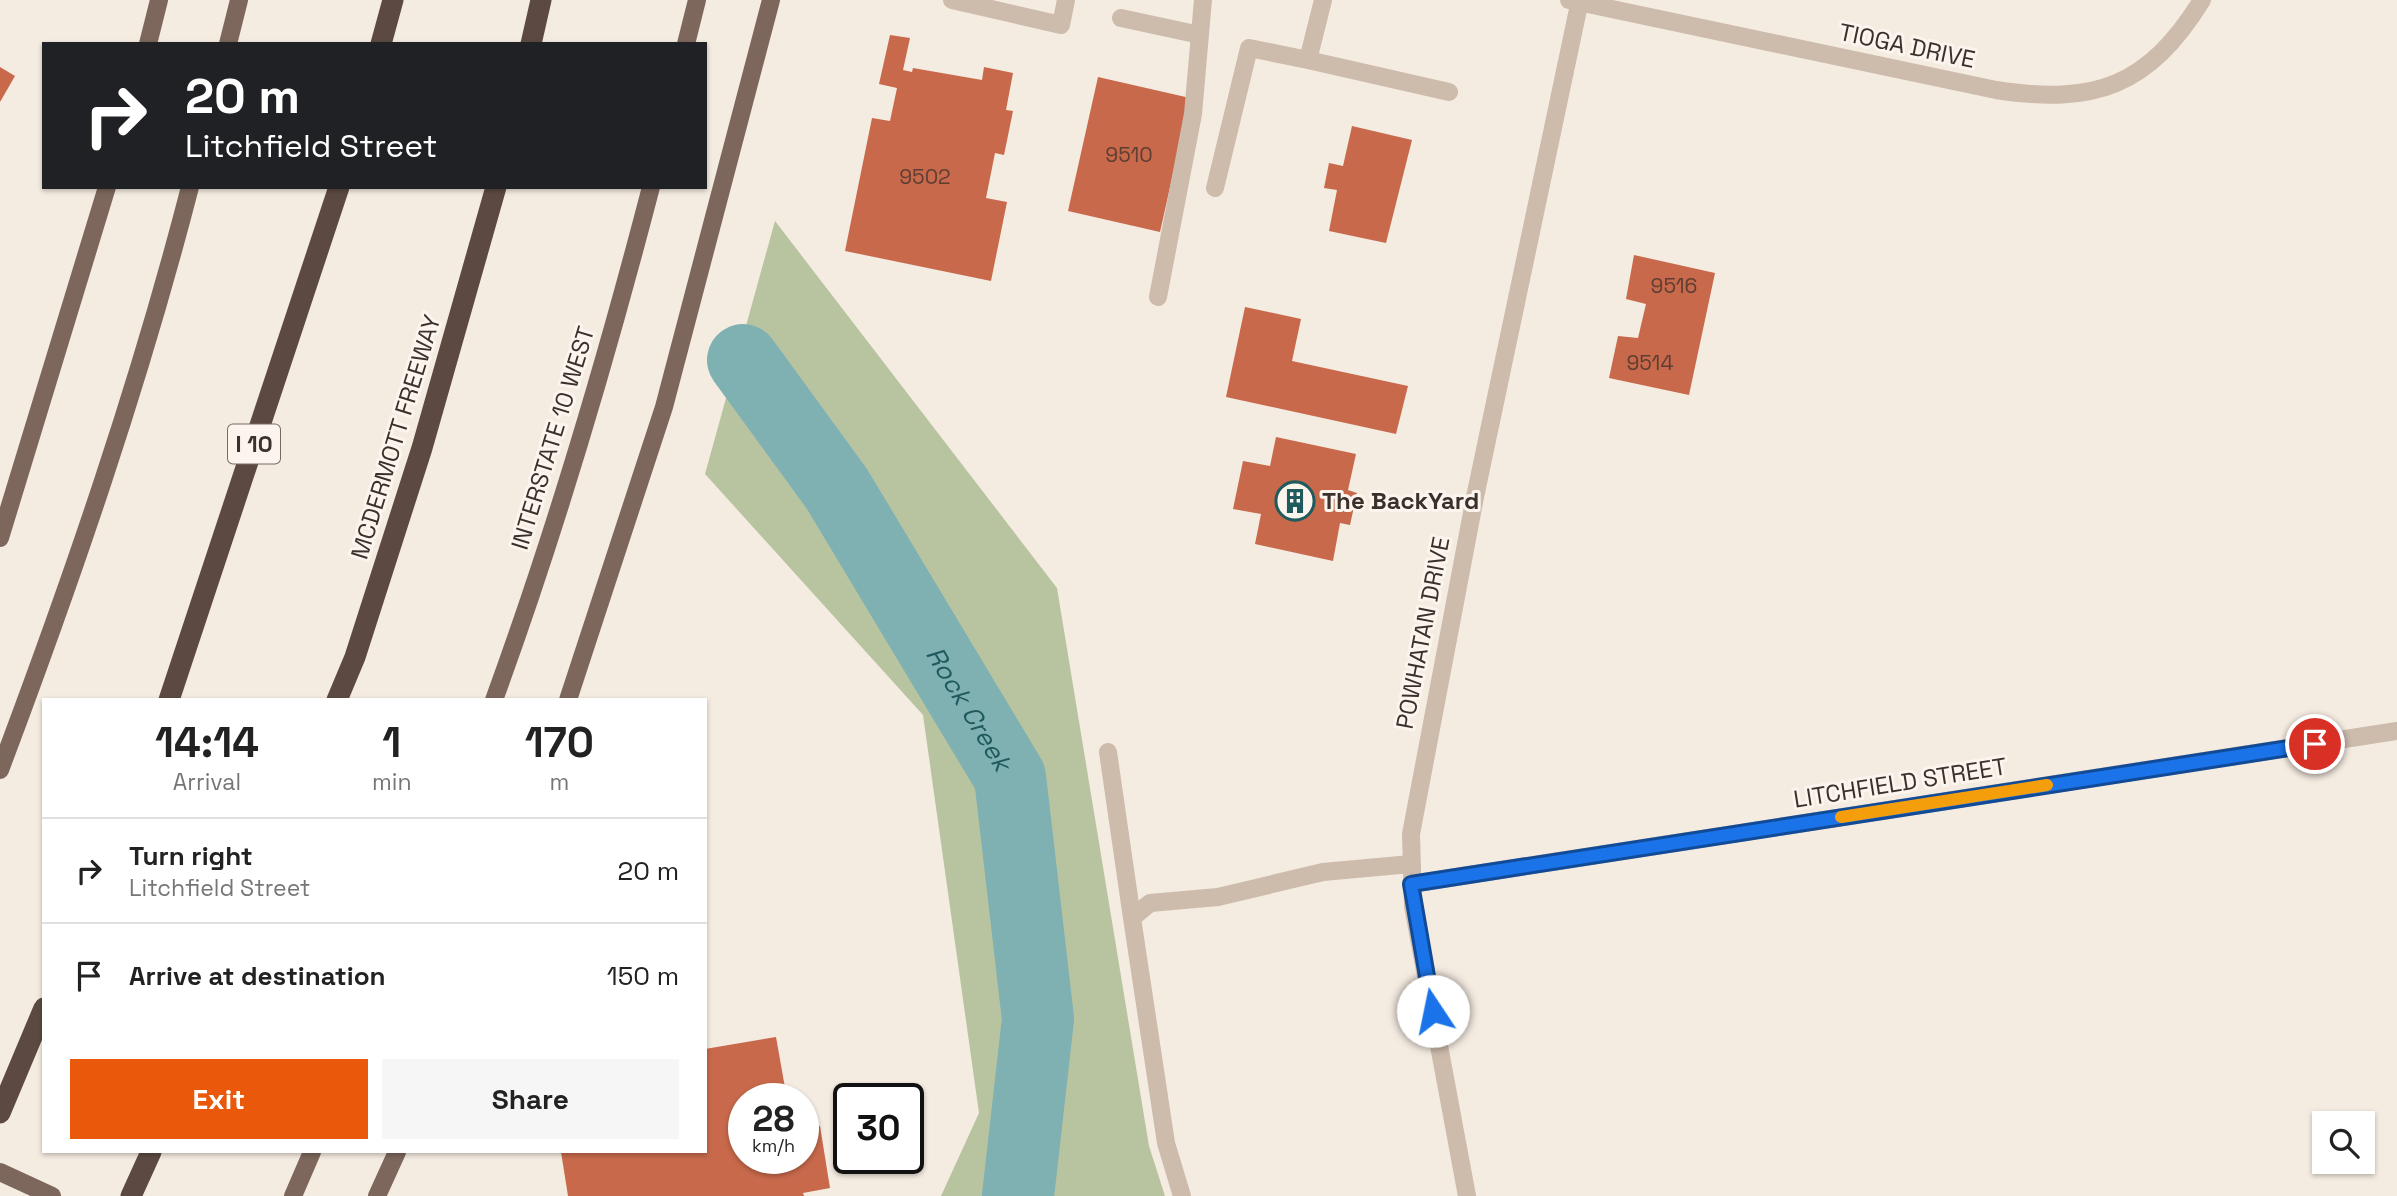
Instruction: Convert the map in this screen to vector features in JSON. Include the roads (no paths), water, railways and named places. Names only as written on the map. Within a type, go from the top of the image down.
[{"type":"highway","points":[[382,42],[393,0]]},
{"type":"highway","points":[[532,42],[541,5]]},
{"type":"highway","name":"I 10","points":[[170,698],[338,189]]},
{"type":"highway","name":"MCDERMOTT FREEWAY","points":[[338,698],[355,657],[422,448],[495,189]]},
{"type":"highway","points":[[0,1113],[42,1013]]},
{"type":"highway","points":[[131,1196],[151,1153]]},
{"type":"main road","points":[[148,42],[159,0]]},
{"type":"main road","points":[[228,42],[239,0]]},
{"type":"main road","points":[[686,42],[697,0]]},
{"type":"main road","points":[[569,698],[664,407],[772,0]]},
{"type":"main road","points":[[0,538],[106,189]]},
{"type":"main road","points":[[0,770],[62,605],[173,256],[190,189]]},
{"type":"main road","name":"INTERSTATE 10 WEST","points":[[495,698],[527,610],[624,290],[650,189]]},
{"type":"main road","points":[[285,1196],[296,1190],[312,1153]]},
{"type":"main road","points":[[377,1196],[397,1153]]},
{"type":"main road","points":[[0,1172],[52,1196]]},
{"type":"street","points":[[952,0],[1061,25],[1066,0]]},
{"type":"street","points":[[1158,297],[1193,114],[1203,0]]},
{"type":"street","points":[[1308,60],[1323,0]]},
{"type":"street","name":"TIOGA DRIVE","points":[[1576,1],[1997,90],[2061,96],[2098,91],[2131,76],[2171,42],[2202,0]]},
{"type":"street","name":"POWHATAN DRIVE","points":[[1467,1196],[1411,884],[1411,834],[1425,748],[1576,1]]},
{"type":"street","points":[[1121,18],[1200,35]]},
{"type":"street","points":[[1215,188],[1249,48],[1449,92]]},
{"type":"street","name":"LITCHFIELD STREET","points":[[1411,884],[2397,731]]},
{"type":"street","points":[[1108,752],[1166,1143],[1182,1196]]},
{"type":"street","points":[[1132,918],[1150,903],[1218,897],[1323,872],[1411,864]]},
{"type":"waterway","name":"Rock Creek","points":[[743,360],[837,489],[1010,777],[1038,1019],[1018,1196]]},
{"type":"place","name":"The BackYard","points":[[1295,501]]}]
